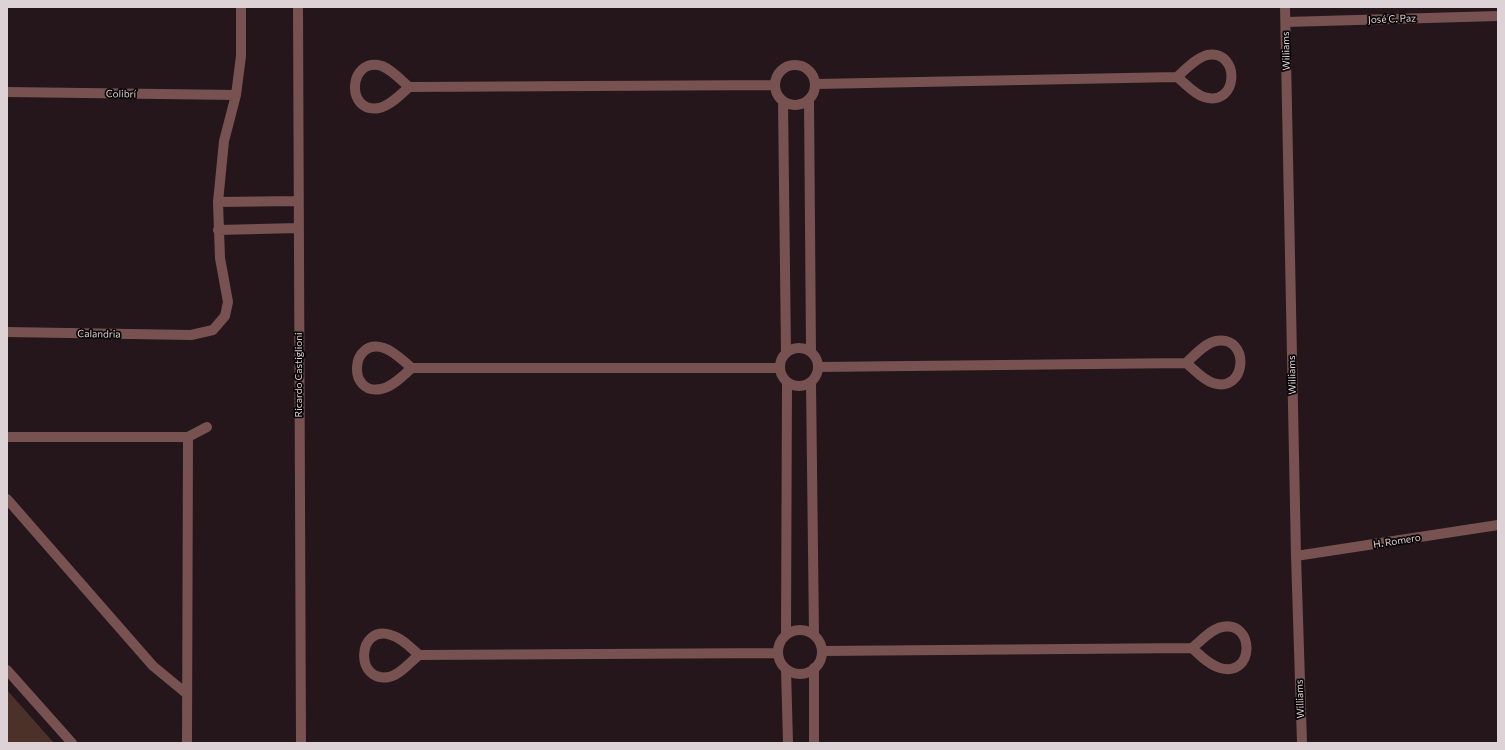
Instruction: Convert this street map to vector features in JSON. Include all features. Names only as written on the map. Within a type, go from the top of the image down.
[{"type":"street","name":"Calandria","points":[[7,332],[191,335],[213,330],[225,316],[228,302],[220,258],[218,202],[224,141],[236,95],[241,56],[241,7]]},
{"type":"street","name":"Ricardo Castiglioni","points":[[298,7],[301,743]]},
{"type":"street","name":"Williams","points":[[1285,7],[1296,556],[1302,743]]},
{"type":"street","name":"José C. Paz","points":[[1286,22],[1498,16]]},
{"type":"street","points":[[816,84],[1177,77],[1200,58],[1208,55],[1222,58],[1231,70],[1232,77],[1228,90],[1217,98],[1210,98],[1197,94],[1177,77]]},
{"type":"street","points":[[809,100],[796,105],[783,101],[776,91],[775,85],[776,78],[784,67],[791,64],[805,66],[815,77],[816,84],[815,90],[809,100],[811,352]]},
{"type":"street","points":[[409,87],[389,70],[376,66],[369,66],[358,74],[354,86],[355,94],[358,100],[364,106],[378,108],[386,106],[409,87],[775,85]]},
{"type":"street","name":"Colibrí","points":[[7,92],[236,95]]},
{"type":"street","points":[[783,101],[786,352]]},
{"type":"street","points":[[218,202],[298,201]]},
{"type":"street","points":[[218,230],[298,228]]},
{"type":"street","points":[[818,367],[1186,363],[1207,380],[1219,384],[1232,380],[1237,376],[1241,363],[1240,356],[1231,344],[1217,341],[1209,343],[1186,363]]},
{"type":"street","points":[[412,368],[391,351],[378,347],[366,350],[360,355],[356,367],[357,375],[361,382],[373,390],[381,390],[388,387],[412,368],[779,368]]},
{"type":"street","points":[[791,349],[805,349],[811,352],[817,361],[818,367],[815,378],[811,382],[799,387],[792,386],[787,383],[779,368],[782,357],[791,349]]},
{"type":"street","points":[[811,382],[814,635]]},
{"type":"street","points":[[786,635],[787,383]]},
{"type":"street","points":[[7,437],[188,437],[207,427]]},
{"type":"street","points":[[186,740],[188,437]]},
{"type":"street","points":[[7,499],[153,666],[187,694]]},
{"type":"street","name":"H. Romero","points":[[1296,556],[1498,525]]},
{"type":"street","points":[[822,651],[1192,648],[1216,628],[1223,626],[1230,626],[1243,634],[1248,648],[1243,660],[1238,666],[1225,669],[1213,665],[1192,648]]},
{"type":"street","points":[[799,630],[807,631],[814,635],[821,645],[822,651],[819,663],[808,672],[793,672],[786,669],[782,664],[778,652],[781,640],[786,635],[799,630]]},
{"type":"street","points":[[419,655],[398,638],[386,634],[379,635],[368,642],[363,655],[364,662],[368,669],[374,674],[388,677],[395,675],[419,655],[778,652]]},
{"type":"street","points":[[814,668],[814,743]]},
{"type":"street","points":[[786,669],[788,743]]},
{"type":"street","points":[[7,670],[72,743]]},
{"type":"shaded area","points":[[7,690],[54,743],[7,743]]}]
